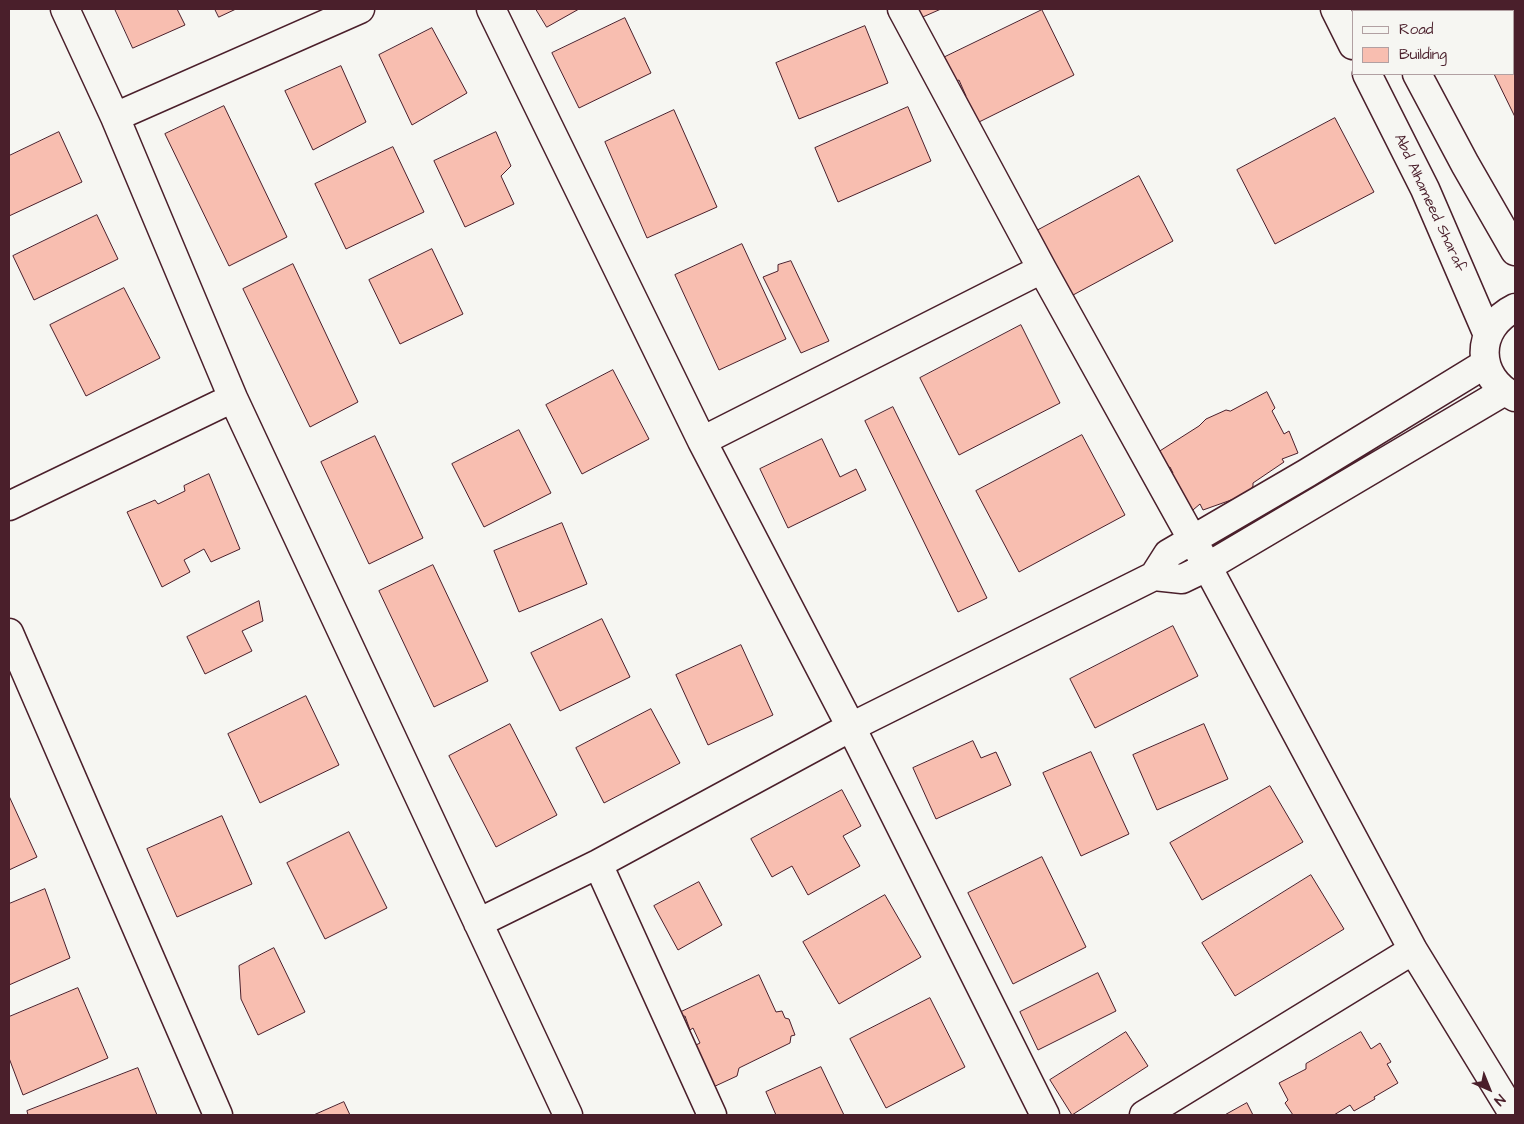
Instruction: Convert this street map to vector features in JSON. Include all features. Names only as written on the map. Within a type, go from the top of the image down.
[{"type":"street","points":[[65,9],[115,117],[233,398],[568,1115]]},
{"type":"street","points":[[115,117],[360,9]]},
{"type":"street","points":[[491,9],[702,441],[850,727],[1045,1115]]},
{"type":"street","points":[[902,9],[1042,269],[1207,567],[1413,950],[1514,1115]]},
{"type":"street","points":[[1335,9],[1352,43]]},
{"type":"street","name":"Abd Alhameed Sharaf","points":[[1368,75],[1425,189],[1488,335]]},
{"type":"street","points":[[1418,75],[1465,164],[1515,251]]},
{"type":"street","points":[[702,441],[1042,269]]},
{"type":"street","points":[[1154,576],[1182,579],[1207,567],[1509,395],[1492,379],[1485,364],[1484,349],[1488,335],[1495,322],[1515,308]]},
{"type":"street","points":[[478,923],[598,864],[850,727],[1154,576],[1168,554],[1346,450],[1485,364]]},
{"type":"street","points":[[9,506],[233,398]]},
{"type":"street","points":[[9,633],[218,1115]]},
{"type":"street","points":[[598,864],[712,1115]]},
{"type":"street","points":[[1144,1115],[1413,950]]},
{"type":"building","points":[[115,9],[177,9],[185,25],[133,48]]},
{"type":"building","points":[[215,9],[236,9],[219,17]]},
{"type":"building","points":[[536,9],[579,9],[547,27]]},
{"type":"building","points":[[910,9],[941,9],[916,20]]},
{"type":"building","points":[[1450,9],[1513,9],[1510,10]]},
{"type":"building","points":[[1042,10],[1074,75],[977,123],[962,99],[966,96],[959,80],[954,82],[943,58]]},
{"type":"building","points":[[625,18],[651,73],[579,108],[552,53]]},
{"type":"building","points":[[865,26],[888,83],[799,119],[776,63]]},
{"type":"building","points":[[432,28],[467,93],[412,125],[379,55]]},
{"type":"building","points":[[1514,36],[1515,117],[1494,75],[1514,75]]},
{"type":"building","points":[[341,66],[366,122],[313,150],[285,91]]},
{"type":"building","points":[[224,106],[287,237],[229,266],[165,134]]},
{"type":"building","points":[[908,107],[931,161],[838,202],[815,148]]},
{"type":"building","points":[[674,110],[717,207],[647,238],[605,142]]},
{"type":"building","points":[[1335,118],[1374,192],[1275,244],[1237,170]]},
{"type":"building","points":[[59,132],[82,182],[9,216],[9,156]]},
{"type":"building","points":[[496,132],[511,166],[501,176],[514,204],[465,227],[434,161]]},
{"type":"building","points":[[393,147],[424,212],[346,249],[315,184]]},
{"type":"building","points":[[1139,176],[1173,241],[1062,301],[1029,235]]},
{"type":"building","points":[[97,215],[118,259],[34,300],[13,256]]},
{"type":"building","points":[[742,244],[786,339],[719,370],[675,275]]},
{"type":"building","points":[[432,249],[463,314],[400,344],[369,280]]},
{"type":"building","points":[[791,261],[829,341],[801,353],[763,277],[778,271],[778,265]]},
{"type":"building","points":[[293,264],[358,402],[310,427],[243,289]]},
{"type":"building","points":[[124,288],[160,358],[86,396],[50,325]]},
{"type":"building","points":[[1021,325],[1060,403],[959,455],[920,378]]},
{"type":"building","points":[[613,370],[649,439],[582,474],[546,405]]},
{"type":"building","points":[[1267,392],[1275,408],[1272,411],[1284,434],[1289,431],[1298,453],[1282,459],[1284,462],[1253,483],[1248,494],[1203,510],[1200,504],[1187,515],[1176,496],[1183,494],[1169,474],[1173,473],[1170,467],[1165,470],[1155,454],[1199,426],[1206,419],[1226,410],[1230,411]]},
{"type":"building","points":[[893,407],[987,598],[958,612],[865,421]]},
{"type":"building","points":[[519,430],[551,493],[484,527],[452,464]]},
{"type":"building","points":[[1082,435],[1125,515],[1019,572],[976,491]]},
{"type":"building","points":[[375,436],[423,538],[369,564],[321,462]]},
{"type":"building","points":[[822,439],[840,477],[856,469],[866,490],[788,528],[760,469]]},
{"type":"building","points":[[209,474],[240,549],[211,562],[204,549],[184,560],[190,572],[162,587],[127,512],[155,500],[158,504],[185,491],[184,486]]},
{"type":"building","points":[[562,523],[587,584],[519,612],[494,551]]},
{"type":"building","points":[[433,565],[488,681],[434,707],[379,591]]},
{"type":"building","points":[[259,601],[263,621],[242,631],[252,651],[205,674],[187,637]]},
{"type":"building","points":[[602,619],[630,677],[560,711],[531,653]]},
{"type":"building","points":[[1173,626],[1198,676],[1095,728],[1070,679]]},
{"type":"building","points":[[741,645],[773,715],[708,745],[676,675]]},
{"type":"building","points":[[306,696],[339,765],[260,803],[228,734]]},
{"type":"building","points":[[651,709],[680,763],[604,803],[576,748]]},
{"type":"building","points":[[510,724],[557,815],[496,847],[449,756]]},
{"type":"building","points":[[1204,724],[1228,779],[1157,810],[1133,755]]},
{"type":"building","points":[[973,741],[981,758],[996,752],[1011,785],[936,819],[913,768]]},
{"type":"building","points":[[1091,752],[1129,834],[1081,856],[1043,773]]},
{"type":"building","points":[[1270,786],[1303,842],[1202,900],[1170,843]]},
{"type":"building","points":[[842,790],[861,826],[843,836],[860,866],[808,895],[792,866],[772,877],[751,839]]},
{"type":"building","points":[[9,796],[37,857],[9,870]]},
{"type":"building","points":[[222,816],[252,884],[177,917],[147,849]]},
{"type":"building","points":[[349,832],[387,908],[325,939],[287,863]]},
{"type":"building","points":[[1042,857],[1086,947],[1013,984],[968,893]]},
{"type":"building","points":[[1311,875],[1344,929],[1235,996],[1202,943]]},
{"type":"building","points":[[699,882],[722,925],[678,950],[654,906]]},
{"type":"building","points":[[45,889],[70,958],[9,985],[9,904]]},
{"type":"building","points":[[885,895],[921,957],[839,1004],[803,942]]},
{"type":"building","points":[[274,948],[305,1012],[258,1035],[241,999],[239,966]]},
{"type":"building","points":[[1098,973],[1116,1011],[1038,1050],[1020,1012]]},
{"type":"building","points":[[759,975],[776,1012],[782,1011],[785,1018],[789,1019],[795,1035],[791,1036],[790,1043],[739,1068],[737,1076],[711,1088],[696,1045],[700,1043],[693,1028],[690,1030],[685,1016],[680,1017],[679,1013]]},
{"type":"building","points":[[78,988],[108,1058],[23,1095],[9,1058],[9,1017]]},
{"type":"building","points":[[930,998],[965,1067],[886,1108],[850,1039]]},
{"type":"building","points":[[1126,1032],[1148,1066],[1072,1115],[1050,1080]]},
{"type":"building","points":[[1361,1032],[1371,1049],[1380,1043],[1391,1062],[1387,1064],[1398,1083],[1354,1111],[1350,1105],[1334,1115],[1293,1115],[1285,1103],[1288,1100],[1279,1083],[1306,1069],[1306,1064]]},
{"type":"building","points":[[821,1067],[844,1115],[776,1115],[766,1092]]},
{"type":"building","points":[[138,1068],[157,1115],[28,1115],[27,1111]]},
{"type":"building","points":[[344,1102],[350,1115],[314,1115]]},
{"type":"building","points":[[1247,1103],[1253,1115],[1225,1115]]}]
